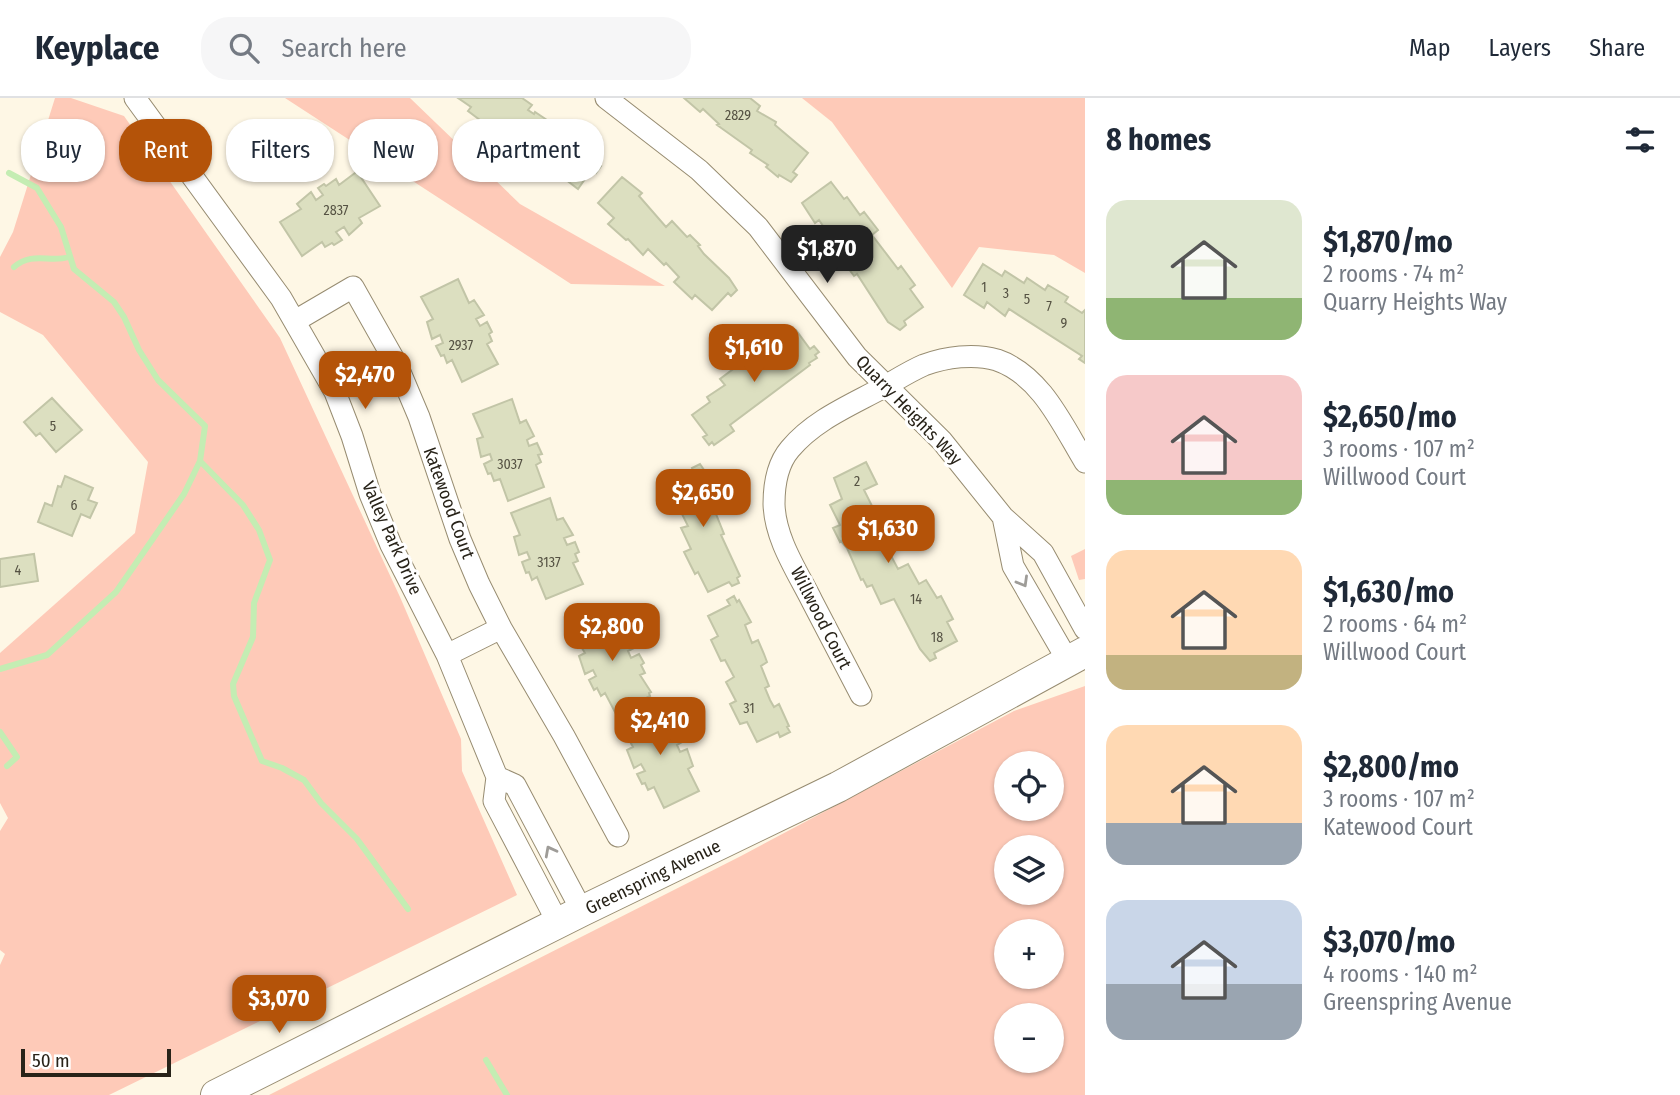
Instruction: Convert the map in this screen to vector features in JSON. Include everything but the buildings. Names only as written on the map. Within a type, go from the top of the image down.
[{"type":"main road","name":"Greenspring Avenue","points":[[216,1095],[570,917],[838,787],[1076,656]]},
{"type":"street","name":"Valley Park Drive","points":[[135,98],[281,298],[335,393],[386,533],[447,654],[497,777],[515,785],[570,917]]},
{"type":"street","name":"Quarry Heights Way","points":[[606,98],[699,170],[758,227],[857,357],[942,441],[1003,517],[1042,553],[1085,629]]},
{"type":"street","name":"Katewood Court","points":[[295,321],[353,287],[397,365],[419,417],[460,538],[501,628],[618,836]]},
{"type":"street","name":"Willwood Court","points":[[861,695],[788,554],[778,529],[774,506],[775,486],[789,451],[804,434],[824,419],[924,365],[950,358],[974,356],[998,360],[1021,373],[1037,387],[1085,462]]},
{"type":"street","name":"Quarry Heights Way","points":[[1003,517],[1013,566],[1076,656]]},
{"type":"street","points":[[447,654],[501,628]]},
{"type":"shaded area","points":[[55,98],[71,98],[124,116],[126,119],[119,119],[119,182],[170,182],[280,338],[400,597],[461,739],[462,771],[517,895],[109,1095],[0,1095],[0,965],[5,954],[0,950],[0,831],[8,818],[0,803],[0,653],[135,533],[148,462],[43,335],[0,312],[0,257],[13,232],[29,182],[105,182],[105,119],[48,119]]},
{"type":"shaded area","points":[[285,98],[410,98],[432,119],[348,119],[348,139],[334,130],[334,119],[317,119]]},
{"type":"shaded area","points":[[802,98],[1085,98],[1085,273],[1054,255],[979,247],[952,288],[832,122]]},
{"type":"shaded area","points":[[438,125],[452,138],[452,182],[497,182],[520,204],[665,286],[571,284],[414,182],[438,182]]},
{"type":"shaded area","points":[[1085,549],[1085,579],[1079,580],[1071,556]]},
{"type":"shaded area","points":[[1085,686],[1085,1095],[269,1095],[741,856],[1014,711]]},
{"type":"waterway","points":[[9,173],[37,188],[61,227],[74,269],[114,302],[158,380],[205,426],[200,461],[243,505],[259,530],[270,560],[254,603],[253,637],[233,684],[234,696],[262,761],[304,780],[321,803],[357,839],[408,909]]},
{"type":"waterway","points":[[14,267],[34,258],[69,257]]},
{"type":"waterway","points":[[0,669],[47,655],[116,592],[184,494],[200,461]]},
{"type":"waterway","points":[[0,732],[17,757],[7,766]]},
{"type":"waterway","points":[[486,1060],[507,1095]]}]
